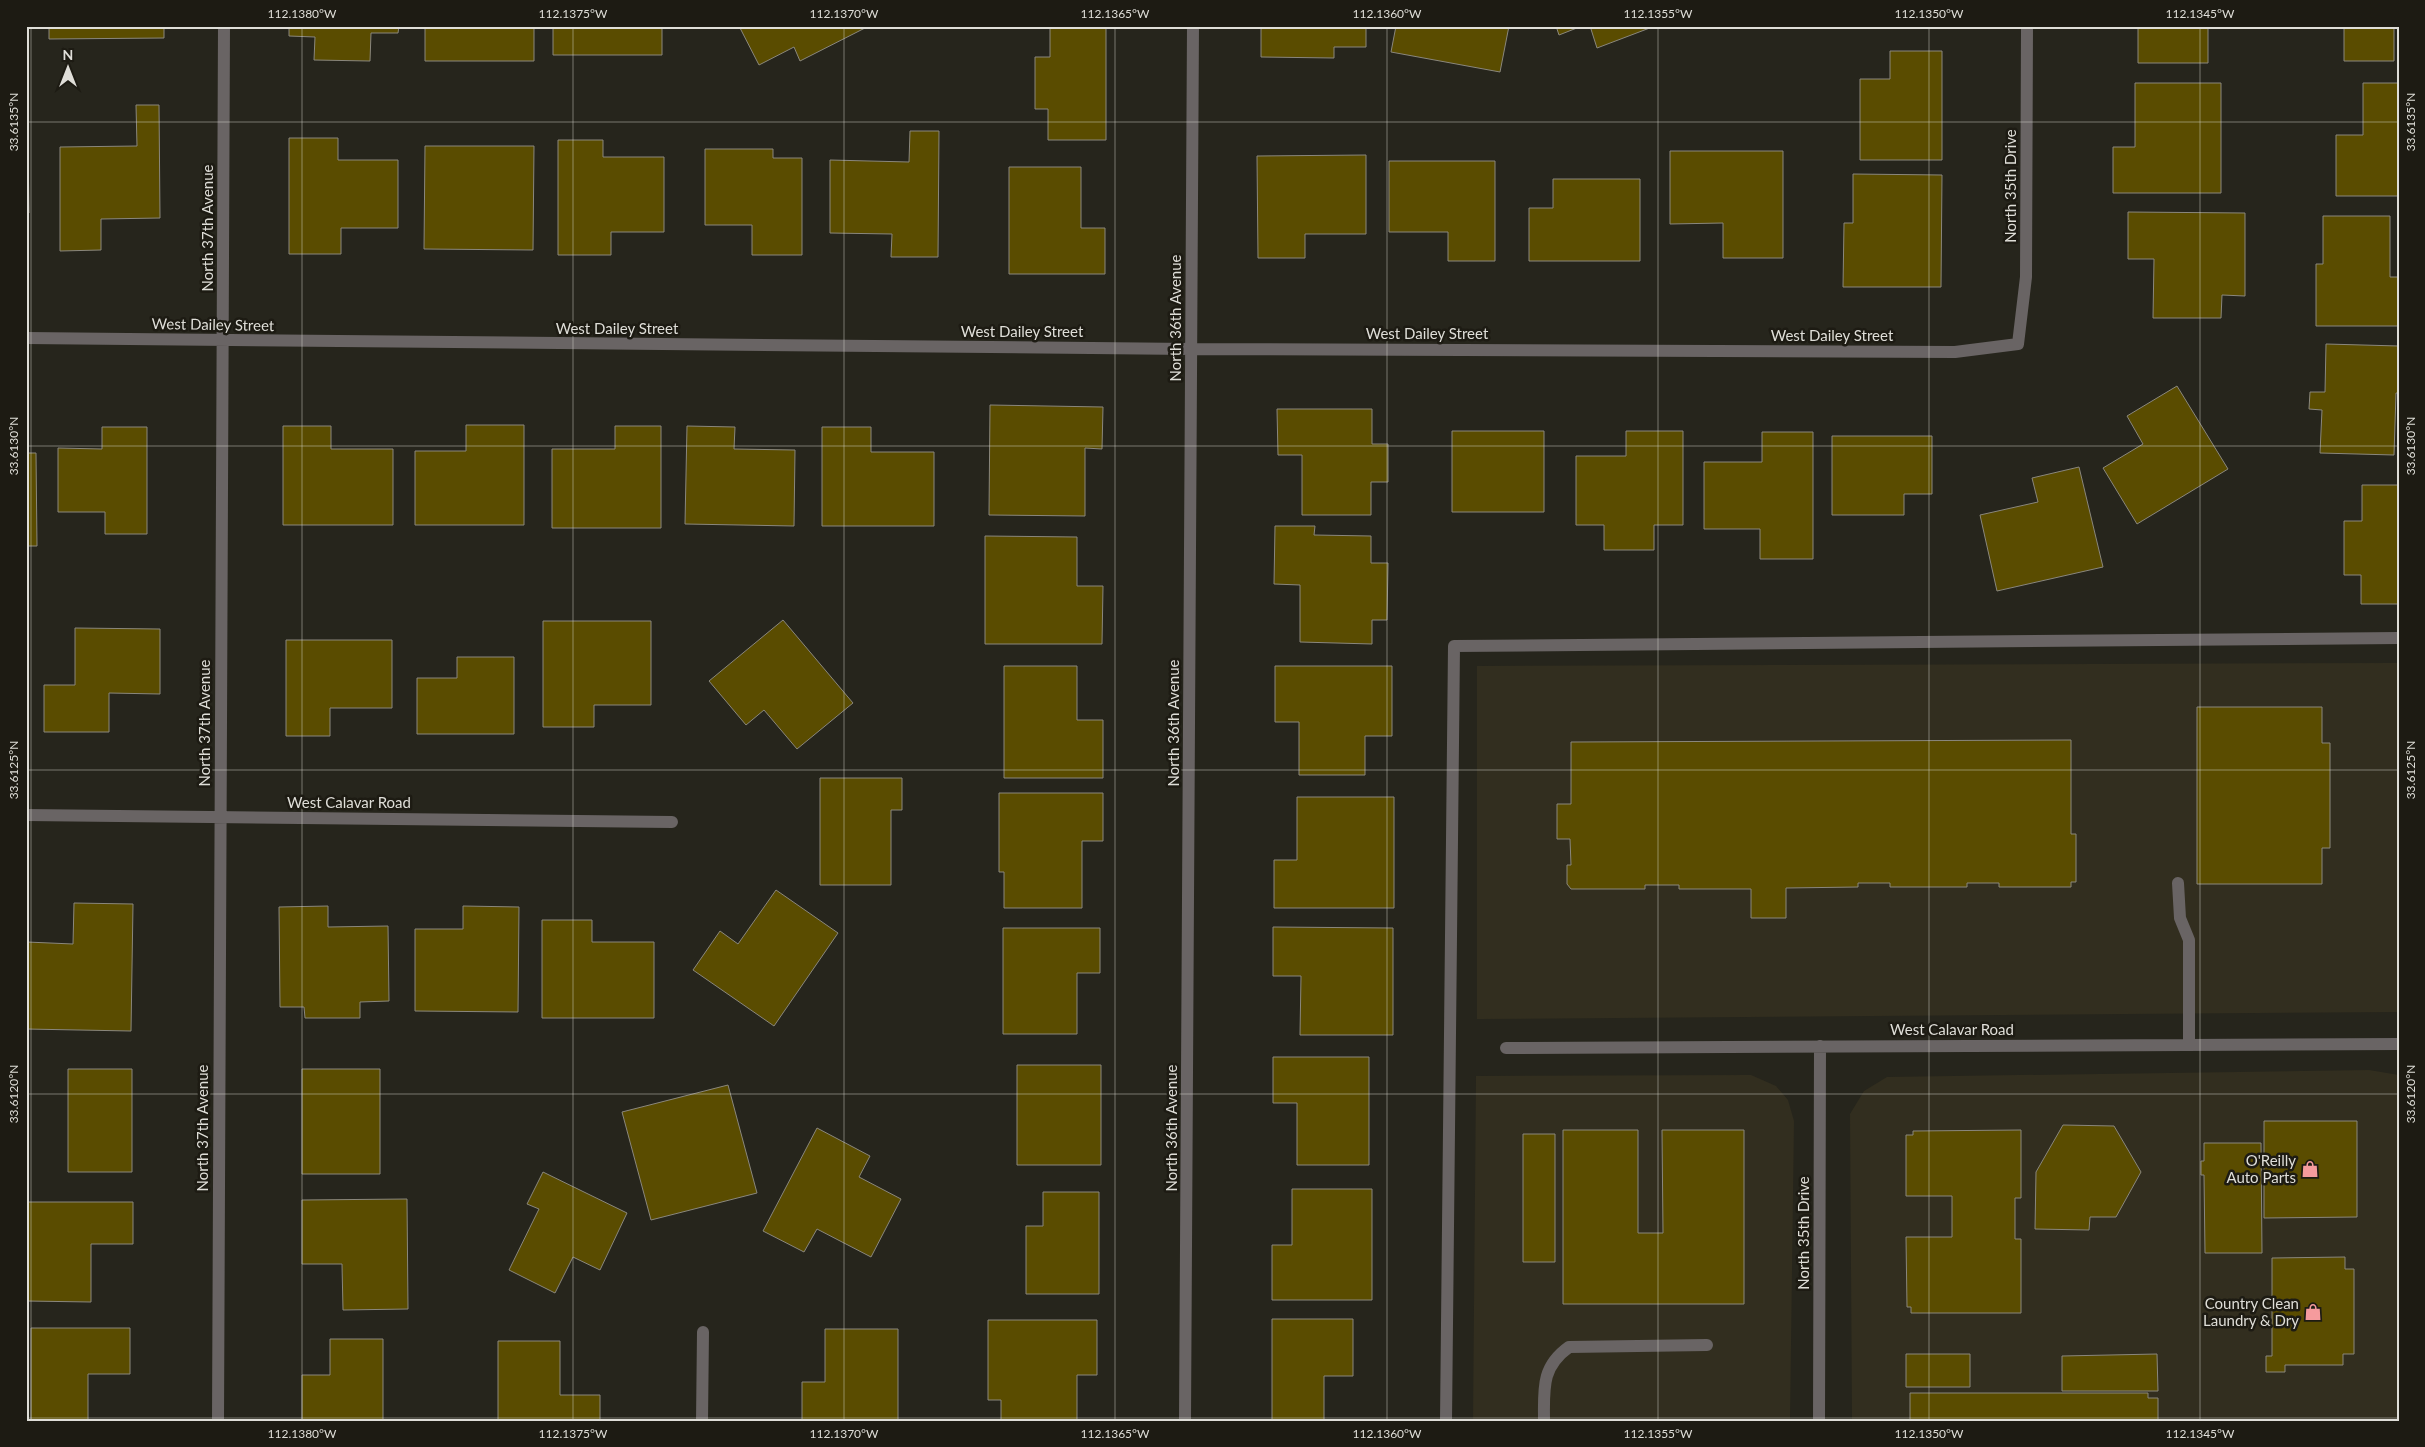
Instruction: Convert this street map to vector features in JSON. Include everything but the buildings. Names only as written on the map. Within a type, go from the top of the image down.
[{"type":"street","name":"North 37th Avenue","points":[[218,1421],[224,26]]},
{"type":"street","name":"North 36th Avenue","points":[[1185,1421],[1193,26]]},
{"type":"street","name":"North 35th Drive","points":[[2018,344],[2026,277],[2027,26]]},
{"type":"street","name":"West Dailey Street","points":[[26,338],[1191,349],[1955,352],[2018,344]]},
{"type":"street","points":[[1446,1421],[1454,646],[2399,638]]},
{"type":"street","name":"West Calavar Road","points":[[26,815],[672,822]]},
{"type":"street","points":[[2178,883],[2180,918],[2189,940],[2189,1044]]},
{"type":"street","name":"West Calavar Road","points":[[1506,1048],[2399,1044]]},
{"type":"street","name":"North 35th Drive","points":[[1819,1421],[1820,1046]]},
{"type":"street","points":[[702,1421],[703,1332]]},
{"type":"street","points":[[1544,1421],[1544,1386],[1550,1365],[1556,1356],[1569,1347],[1707,1345]]},
{"type":"shaded area","points":[[2399,663],[2399,1012],[1477,1019],[1477,666]]},
{"type":"shaded area","points":[[2369,1070],[2399,1075],[2399,1421],[1852,1421],[1850,1114],[1864,1091],[1887,1077]]},
{"type":"shaded area","points":[[1751,1075],[1776,1086],[1788,1100],[1794,1121],[1790,1421],[1473,1421],[1476,1076]]},
{"type":"place","name":"O'Reilly Auto Parts","points":[[2310,1169]]},
{"type":"place","name":"Country Clean Laundry & Dry","points":[[2313,1312]]}]
